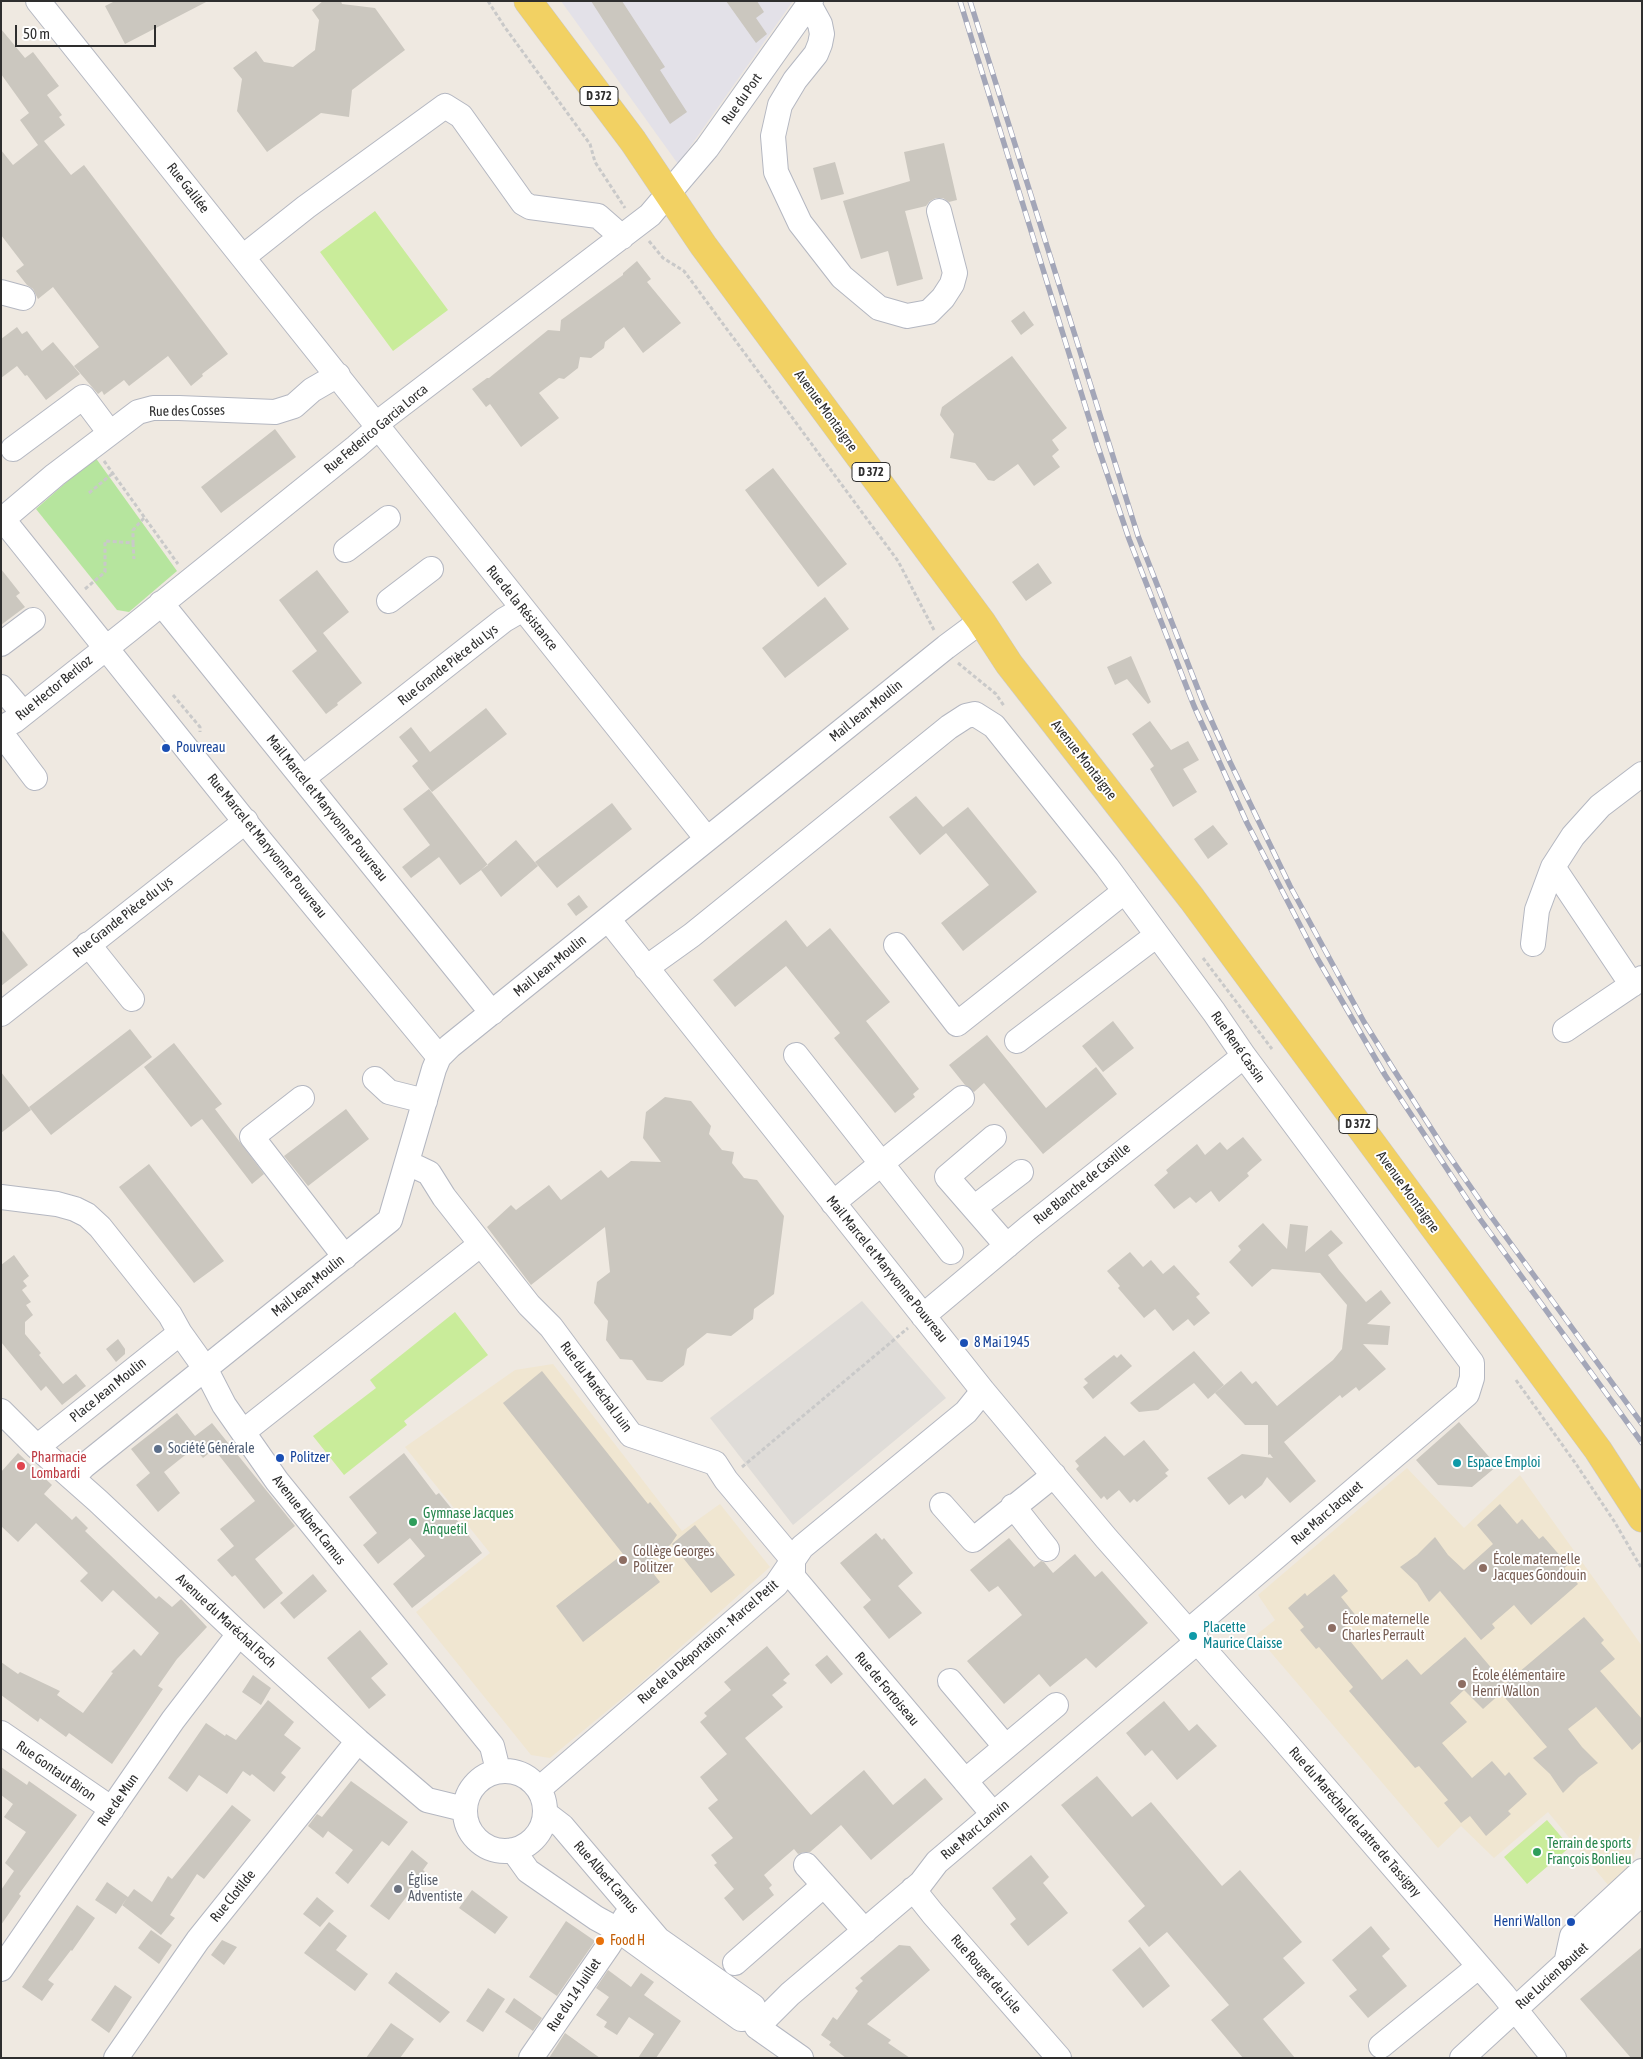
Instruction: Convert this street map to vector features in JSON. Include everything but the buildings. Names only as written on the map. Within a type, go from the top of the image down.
[{"type":"main road","name":"Avenue Montaigne","points":[[528,1],[633,141],[703,244],[981,622],[1009,664],[1192,899],[1598,1450],[1642,1518]]},
{"type":"street","name":"Rue Galilée","points":[[38,1],[338,375]]},
{"type":"street","points":[[810,3],[820,24],[822,34],[820,44],[816,54],[795,80],[780,105],[773,136],[776,172],[800,223],[842,278],[879,308],[906,316],[929,312],[944,298],[952,284],[954,274],[939,211]]},
{"type":"street","name":"Rue du Port","points":[[668,192],[707,148],[810,3]]},
{"type":"street","points":[[243,257],[306,207],[445,106],[461,116],[523,203],[530,207],[598,216],[622,237]]},
{"type":"street","name":"Rue Federico Garcia Lorca","points":[[107,647],[356,447],[384,418],[622,237],[650,214],[668,192]]},
{"type":"street","name":"Rue de la Résistance","points":[[338,375],[707,839]]},
{"type":"street","name":"Rue des Cosses","points":[[2,518],[138,412],[153,408],[180,408],[276,412],[294,406],[312,390],[338,375]]},
{"type":"street","points":[[13,449],[82,396],[102,440]]},
{"type":"street","name":"Rue Marcel et Maryvonne Pouvreau","points":[[2,518],[439,1057]]},
{"type":"street","points":[[346,550],[388,518]]},
{"type":"street","points":[[389,601],[431,569]]},
{"type":"street","name":"Mail Marcel et Maryvonne Pouvreau","points":[[161,603],[492,1013]]},
{"type":"street","name":"Rue Grande Pièce du Lys","points":[[303,778],[504,620],[523,609]]},
{"type":"street","points":[[1,644],[33,620]]},
{"type":"street","name":"Mail Jean-Moulin","points":[[205,1368],[390,1220],[439,1057],[450,1046],[946,647],[981,622]]},
{"type":"street","name":"Rue Hector Berlioz","points":[[1,728],[23,714],[107,647]]},
{"type":"street","points":[[1,687],[23,714]]},
{"type":"street","name":"Rue René Cassin","points":[[646,968],[692,935],[949,727],[966,716],[975,714],[994,726],[1125,891],[1244,1056],[1472,1363],[1472,1378],[1467,1394]]},
{"type":"street","points":[[1,732],[35,778]]},
{"type":"street","points":[[1533,944],[1537,910],[1553,867],[1572,836],[1600,806],[1642,774]]},
{"type":"street","name":"Rue Grande Pièce du Lys","points":[[1,1014],[246,821]]},
{"type":"street","points":[[1553,867],[1637,981],[1565,1030]]},
{"type":"street","points":[[896,945],[957,1024],[1125,891]]},
{"type":"street","name":"Mail Marcel et Maryvonne Pouvreau","points":[[608,919],[983,1392],[1103,1534],[1193,1636]]},
{"type":"street","points":[[1017,1041],[1157,935]]},
{"type":"street","points":[[88,944],[132,999]]},
{"type":"street","points":[[796,1055],[952,1252]]},
{"type":"street","name":"Rue Blanche de Castille","points":[[923,1316],[1007,1246],[1244,1056]]},
{"type":"street","points":[[375,1079],[389,1092],[425,1101]]},
{"type":"street","points":[[302,1098],[252,1138],[345,1257]]},
{"type":"street","points":[[833,1203],[962,1098]]},
{"type":"street","points":[[994,1137],[947,1176],[1007,1246]]},
{"type":"street","name":"Rue du Maréchal Juin","points":[[408,1163],[428,1173],[444,1197],[529,1305],[551,1326],[631,1435],[715,1463],[726,1480],[793,1560]]},
{"type":"street","points":[[975,1208],[1021,1172]]},
{"type":"street","points":[[398,1195],[422,1191],[444,1197]]},
{"type":"street","name":"Avenue Albert Camus","points":[[1,1197],[57,1204],[75,1209],[87,1215],[100,1227],[170,1315],[180,1333],[205,1368],[224,1405],[314,1527],[492,1746],[498,1770]]},
{"type":"street","points":[[243,1432],[481,1244]]},
{"type":"street","name":"Place Jean Moulin","points":[[38,1447],[180,1333]]},
{"type":"street","points":[[72,1478],[84,1466],[205,1368]]},
{"type":"street","name":"Rue de la Déportation - Marcel Petit","points":[[539,1789],[776,1585],[802,1547],[966,1412],[983,1392]]},
{"type":"street","name":"Rue Marc Jacquet","points":[[1193,1636],[1197,1624],[1467,1394]]},
{"type":"street","name":"Avenue du Maréchal Foch","points":[[1,1410],[38,1447],[239,1634],[358,1741],[427,1800],[464,1809]]},
{"type":"street","points":[[942,1505],[974,1540],[1013,1506],[1054,1475]]},
{"type":"street","points":[[1013,1506],[1047,1548]]},
{"type":"street","name":"Rue de Fortoiseau","points":[[793,1560],[793,1577],[993,1814]]},
{"type":"street","name":"Rue de Mun","points":[[1,1969],[173,1720],[239,1634]]},
{"type":"street","name":"Rue Marc Lanvin","points":[[755,2023],[921,1883],[937,1862],[1191,1647],[1193,1636]]},
{"type":"street","name":"Rue du Maréchal de Lattre de Tassigny","points":[[1193,1636],[1329,1792],[1554,2058]]},
{"type":"street","points":[[950,1680],[1005,1746]]},
{"type":"street","points":[[965,1781],[1056,1705]]},
{"type":"street","name":"Rue Gontaut Biron","points":[[1,1733],[112,1808]]},
{"type":"street","name":"Rue Clotilde","points":[[116,2058],[198,1940],[358,1741]]},
{"type":"street","points":[[498,1770],[510,1770],[521,1773],[532,1780],[539,1789],[544,1800],[545,1813],[542,1826],[536,1837],[526,1846],[501,1852],[488,1848],[478,1842],[470,1832],[465,1821],[464,1809],[466,1798],[478,1780],[487,1774],[498,1770]]},
{"type":"street","name":"Rue Albert Camus","points":[[545,1813],[562,1826],[658,1939],[753,2006],[755,2023]]},
{"type":"street","points":[[513,1850],[528,1871],[596,1918],[623,1934],[741,2019],[755,2023],[801,2058]]},
{"type":"street","points":[[806,1865],[865,1931]]},
{"type":"street","points":[[1567,1963],[1572,1936],[1642,1871]]},
{"type":"street","points":[[735,1963],[824,1885]]},
{"type":"street","name":"Rue Rouget de Lisle","points":[[913,1889],[1059,2058]]},
{"type":"street","name":"Rue Lucien Boutet","points":[[1462,2058],[1642,1894]]},
{"type":"street","name":"Rue du 14 Juillet","points":[[531,2058],[623,1934],[631,1906]]},
{"type":"street","points":[[1381,2046],[1478,1967]]},
{"type":"path","points":[[102,440],[112,473],[190,580]]},
{"type":"path","points":[[89,493],[112,473]]},
{"type":"path","points":[[134,558],[133,530],[144,518]]},
{"type":"path","points":[[70,601],[105,572],[105,541],[133,543]]},
{"type":"path","points":[[950,669],[958,662]]},
{"type":"path","points":[[726,1480],[923,1316]]},
{"type":"shaded area","points":[[561,1],[793,1],[678,164]]},
{"type":"shaded area","points":[[862,1301],[946,1398],[793,1525],[710,1418]]},
{"type":"shaded area","name":"Collège Georges Politzer","points":[[553,1364],[682,1531],[720,1504],[770,1567],[636,1687],[550,1758],[531,1755],[416,1612],[490,1553],[405,1447],[515,1370]]},
{"type":"shaded area","points":[[1407,1468],[1464,1528],[1520,1475],[1642,1646],[1642,1826],[1631,1867],[1608,1885],[1548,1812],[1494,1858],[1461,1826],[1438,1848],[1256,1635],[1275,1620],[1258,1595]]},
{"type":"green space","points":[[375,211],[448,310],[393,351],[320,252]]},
{"type":"green space","points":[[95,457],[177,571],[129,612],[117,610],[36,509]]},
{"type":"green space","points":[[455,1312],[488,1355],[404,1421],[407,1425],[344,1475],[313,1436],[376,1388],[370,1380]]},
{"type":"green space","name":"Terrain de sports François Bonlieu","points":[[1547,1820],[1570,1847],[1527,1884],[1504,1857]]},
{"type":"railway","points":[[960,1],[1097,444],[1129,539],[1194,706],[1247,823],[1317,958],[1385,1075],[1480,1219],[1642,1443]]},
{"type":"railway","points":[[970,1],[1138,536],[1203,702],[1230,762],[1290,886],[1364,1022],[1443,1147],[1490,1215],[1642,1424]]},
{"type":"place","name":"Pouvreau","points":[[166,748]]},
{"type":"place","name":"8 Mai 1945","points":[[964,1343]]},
{"type":"place","name":"Société Générale","points":[[158,1449]]},
{"type":"place","name":"Politzer","points":[[280,1458]]},
{"type":"place","name":"Espace Emploi","points":[[1457,1463]]},
{"type":"place","name":"Pharmacie Lombardi","points":[[21,1466]]},
{"type":"place","name":"Gymnase Jacques Anquetil","points":[[413,1522]]},
{"type":"place","name":"Collège Georges Politzer","points":[[623,1560]]},
{"type":"place","name":"École maternelle Jacques Gondouin","points":[[1483,1568]]},
{"type":"place","name":"École maternelle Charles Perrault","points":[[1332,1628]]},
{"type":"place","name":"Placette Maurice Claisse","points":[[1193,1636]]},
{"type":"place","name":"École élémentaire Henri Wallon","points":[[1462,1684]]},
{"type":"place","name":"Terrain de sports François Bonlieu","points":[[1537,1852]]},
{"type":"place","name":"Église Adventiste","points":[[398,1889]]},
{"type":"place","name":"Henri Wallon","points":[[1571,1922]]},
{"type":"place","name":"Food H","points":[[600,1941]]}]
